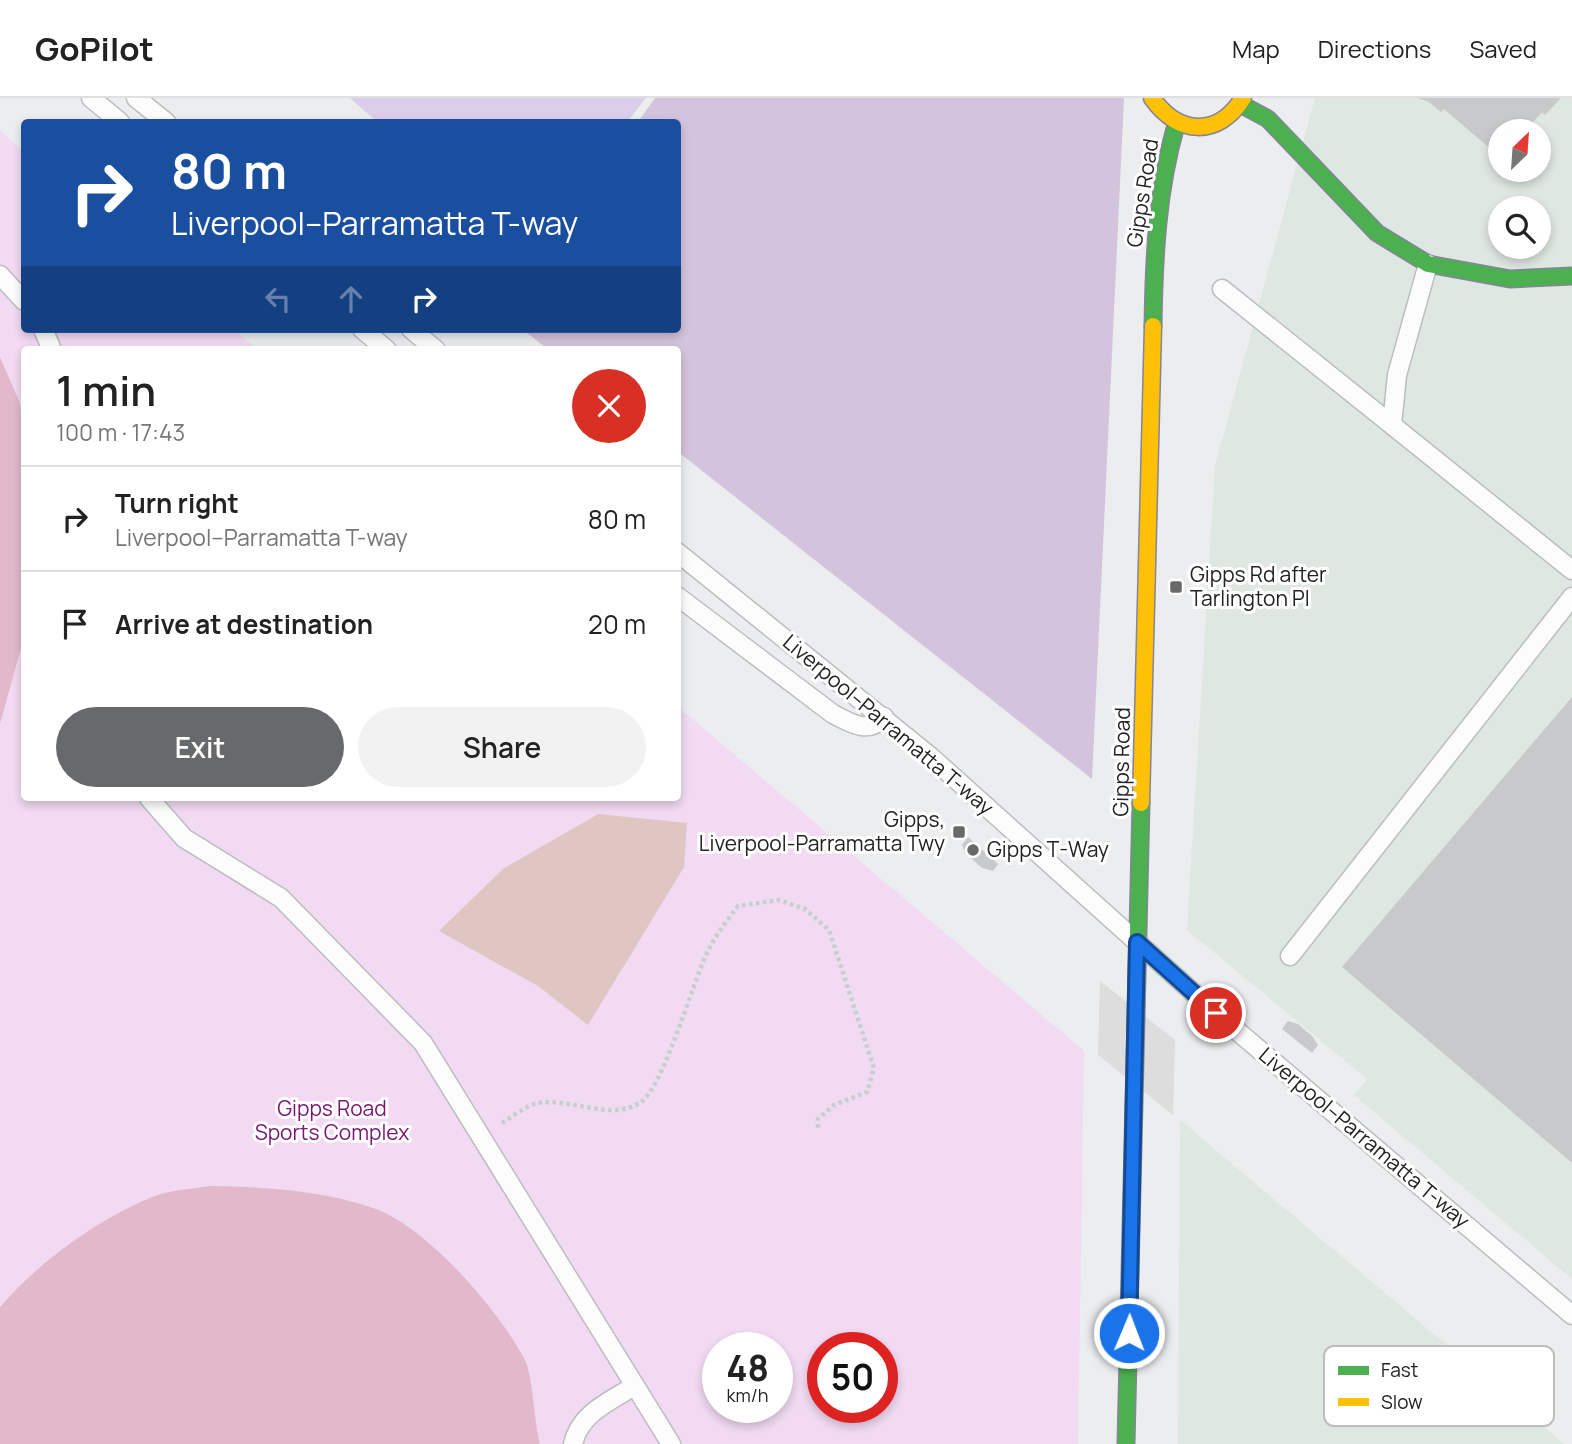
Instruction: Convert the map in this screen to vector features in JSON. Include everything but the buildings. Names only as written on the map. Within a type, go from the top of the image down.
[{"type":"main road","points":[[1152,98],[1158,110],[1176,125],[1204,128],[1226,119],[1241,101],[1269,120],[1377,233],[1428,264],[1510,279],[1572,276]]},
{"type":"main road","name":"Gipps Road","points":[[1126,1444],[1155,235],[1165,163],[1176,125]]},
{"type":"lane","points":[[91,98],[116,119]]},
{"type":"lane","points":[[136,98],[162,119]]},
{"type":"lane","points":[[1392,425],[1397,375],[1428,264]]},
{"type":"lane","points":[[0,275],[21,297]]},
{"type":"lane","points":[[1222,289],[1572,570]]},
{"type":"lane","points":[[367,333],[382,346]]},
{"type":"lane","points":[[416,333],[431,346]]},
{"type":"lane","name":"Liverpool–Parramatta T-way","points":[[681,555],[884,717],[1137,942],[1572,1315]]},
{"type":"lane","points":[[1290,956],[1572,597]]},
{"type":"lane","points":[[681,599],[833,713],[860,727],[877,725],[884,717]]},
{"type":"lane","points":[[152,801],[184,838],[281,898],[423,1043],[671,1444]]},
{"type":"lane","points":[[573,1444],[576,1431],[587,1416],[634,1386]]},
{"type":"path","points":[[480,1137],[534,1104],[617,1109],[640,1102],[652,1089],[691,1000],[705,956],[721,928],[738,906],[779,900],[805,909],[829,930],[874,1069],[867,1092],[834,1105],[818,1119],[818,1128]]},
{"type":"shaded area","points":[[350,98],[646,98],[629,119],[374,119]]},
{"type":"shaded area","points":[[655,98],[1124,98],[1092,779],[681,454],[681,346],[544,346],[527,333],[681,333],[681,119],[640,119]]},
{"type":"shaded area","points":[[1315,98],[1572,98],[1572,1279],[1354,1095],[1367,1079],[1187,930],[1215,466]]},
{"type":"shaded area","points":[[0,357],[21,410],[21,648],[0,724]]},
{"type":"shaded area","points":[[598,814],[687,823],[684,867],[588,1025],[538,986],[439,931],[503,869]]},
{"type":"shaded area","points":[[1180,1120],[1448,1346],[1324,1346],[1324,1426],[1543,1426],[1564,1444],[1178,1444]]},
{"type":"shaded area","points":[[210,1186],[272,1189],[333,1197],[373,1208],[416,1232],[460,1272],[480,1295],[525,1360],[540,1444],[0,1444],[0,1307],[51,1258],[89,1230],[159,1195]]},
{"type":"green space","name":"Gipps Road Sports Complex","points":[[0,131],[21,149],[21,333],[238,333],[253,346],[21,346],[21,801],[681,801],[681,709],[1084,1051],[1078,1444],[0,1444]]},
{"type":"pier","points":[[1100,981],[1175,1040],[1173,1115],[1098,1055]]},
{"type":"traffic: fast","points":[[1240,104],[1268,119],[1377,233],[1428,264],[1510,279],[1572,276]]},
{"type":"traffic: fast","points":[[1153,326],[1158,224],[1176,125]]},
{"type":"traffic: fast","points":[[1126,1444],[1141,803]]},
{"type":"traffic: slow","points":[[1152,98],[1174,119],[1198,127],[1222,120],[1243,98]]},
{"type":"traffic: slow","points":[[1141,803],[1153,326]]},
{"type":"place","name":"Gipps Rd after Tarlington Pl","points":[[1176,587]]},
{"type":"place","name":"Gipps, Liverpool-Parramatta Twy","points":[[959,832]]},
{"type":"place","name":"Gipps T-Way","points":[[973,850]]},
{"type":"route","points":[[1129,1333],[1137,942],[1216,1013]]}]
